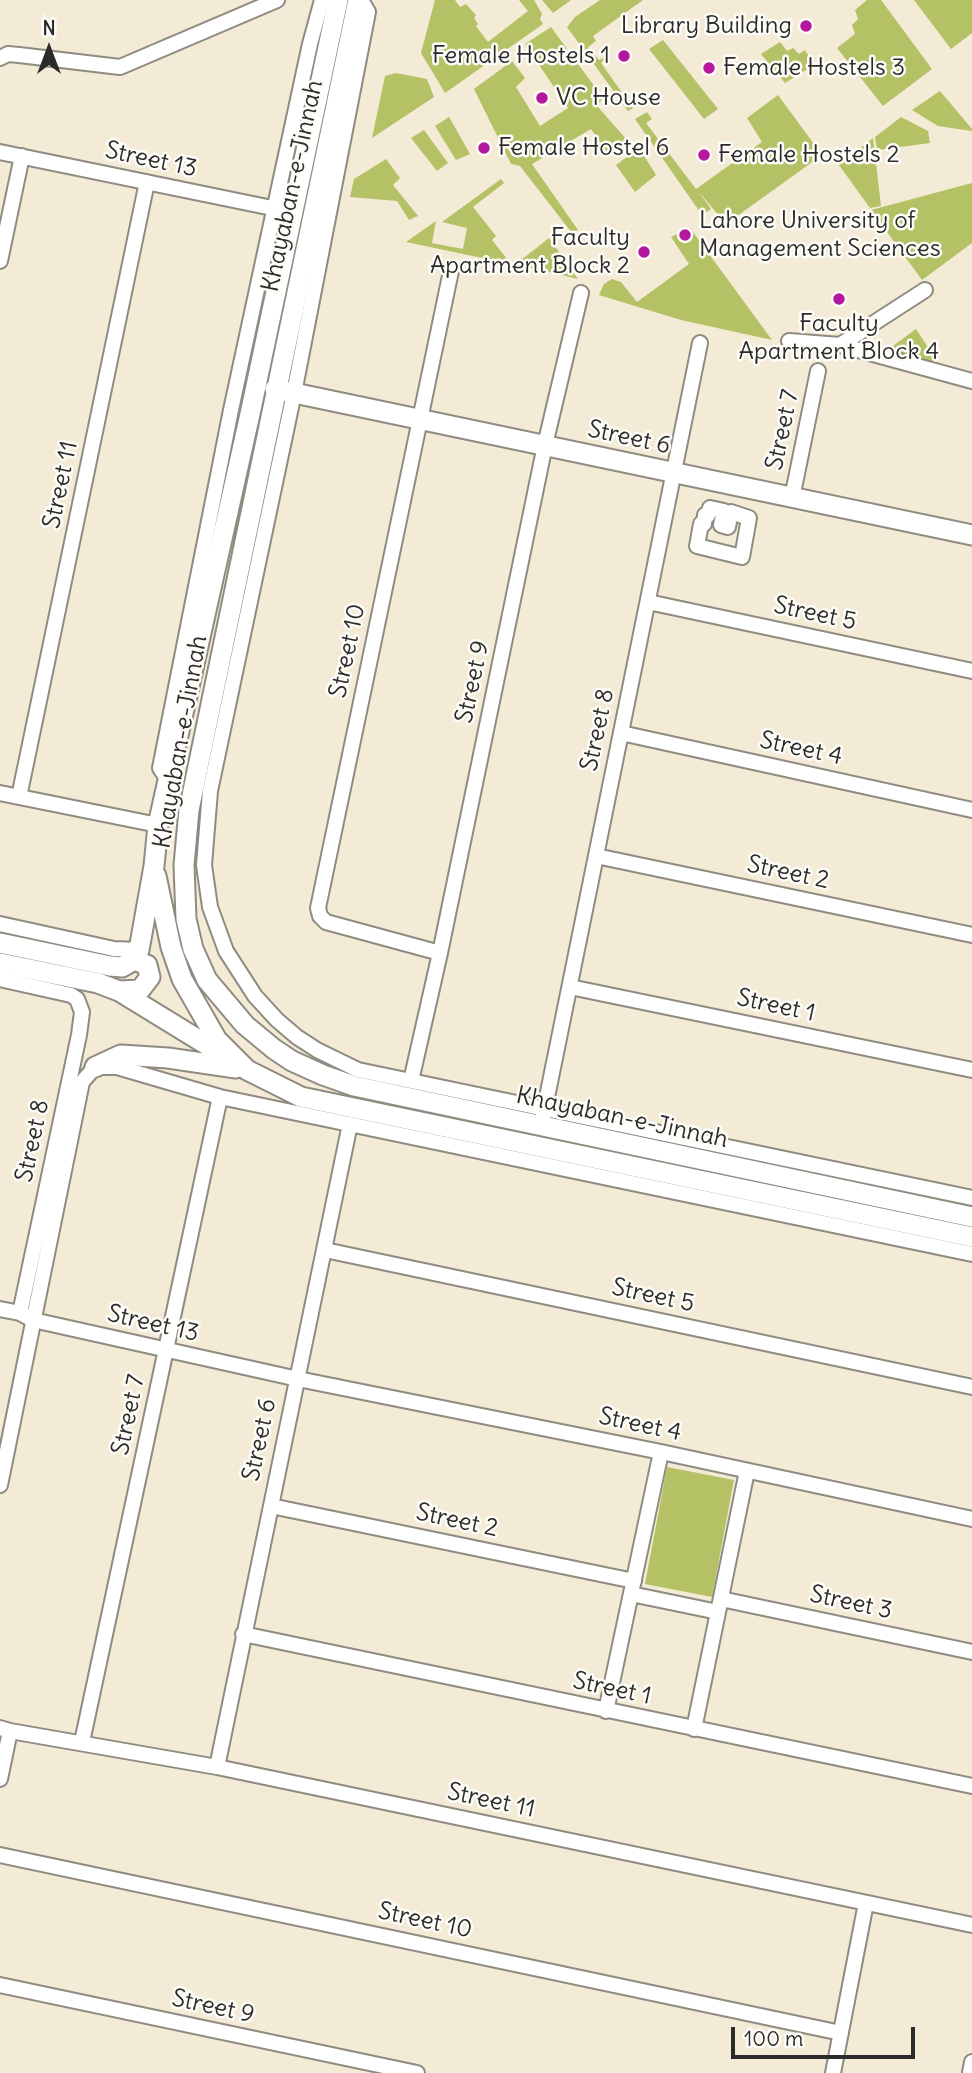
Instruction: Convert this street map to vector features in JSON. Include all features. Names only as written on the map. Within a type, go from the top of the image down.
[{"type":"main road","name":"Khayaban-e-Jinnah","points":[[137,955],[154,866],[158,825],[284,211],[345,1]]},
{"type":"main road","name":"Khayaban-e-Jinnah","points":[[345,1],[285,391],[202,789],[185,847],[185,900],[193,949],[207,980],[245,1025],[274,1049],[302,1065],[543,1117],[972,1216]]},
{"type":"main road","name":"Street 6","points":[[285,391],[972,535]]},
{"type":"main road","name":"Khayaban-e-Jinnah","points":[[154,866],[171,947],[183,979],[217,1040],[247,1070],[301,1097],[972,1237]]},
{"type":"main road","points":[[0,943],[110,966],[122,967],[137,955],[147,965],[150,977],[140,990],[120,991]]},
{"type":"main road","points":[[0,962],[99,983],[120,991],[247,1070]]},
{"type":"main road","points":[[95,1067],[121,1055],[168,1058],[247,1070]]},
{"type":"street","points":[[0,58],[8,54],[120,67],[277,0]]},
{"type":"street","points":[[284,211],[310,44],[322,0]]},
{"type":"street","name":"Street 13","points":[[0,152],[284,211]]},
{"type":"street","points":[[0,261],[22,156]]},
{"type":"street","name":"Street 11","points":[[19,797],[147,182]]},
{"type":"street","name":"Street 10","points":[[440,953],[327,922],[320,916],[318,908],[451,271]]},
{"type":"street","points":[[840,345],[925,290]]},
{"type":"street","name":"Street 9","points":[[411,1081],[545,445],[581,293]]},
{"type":"street","points":[[789,341],[840,345],[972,381]]},
{"type":"street","name":"Street 8","points":[[543,1117],[699,343]]},
{"type":"street","name":"Street 7","points":[[792,498],[818,371]]},
{"type":"street","points":[[710,508],[724,511],[721,525],[728,527],[731,512],[749,518],[742,557],[697,546],[701,524],[704,524],[705,515],[708,515],[710,508]]},
{"type":"street","name":"Street 5","points":[[648,602],[972,671]]},
{"type":"street","name":"Street 4","points":[[621,733],[972,810]]},
{"type":"street","points":[[202,789],[204,865],[211,907],[226,951],[255,996],[277,1020],[356,1078],[411,1081],[543,1117],[972,1198]]},
{"type":"street","points":[[0,793],[158,825]]},
{"type":"street","name":"Street 2","points":[[596,856],[972,935]]},
{"type":"street","points":[[0,924],[137,955]]},
{"type":"street","name":"Street 8","points":[[0,979],[63,992],[78,999],[82,1012],[20,1313]]},
{"type":"street","name":"Street 1","points":[[570,987],[972,1070]]},
{"type":"street","points":[[0,1485],[4,1444],[33,1321],[82,1083],[95,1067],[117,1067],[220,1097],[972,1254]]},
{"type":"street","name":"Street 7","points":[[82,1742],[220,1097]]},
{"type":"street","name":"Street 6","points":[[217,1767],[351,1124]]},
{"type":"street","name":"Street 5","points":[[325,1251],[972,1387]]},
{"type":"street","name":"Street 13","points":[[0,1309],[20,1313],[33,1321],[298,1379]]},
{"type":"street","name":"Street 4","points":[[298,1379],[661,1452],[972,1519]]},
{"type":"street","points":[[606,1711],[661,1452]]},
{"type":"street","points":[[694,1729],[747,1471]]},
{"type":"street","name":"Street 2","points":[[271,1506],[632,1588],[720,1605]]},
{"type":"street","name":"Street 3","points":[[720,1605],[972,1652]]},
{"type":"street","name":"Street 1","points":[[243,1634],[972,1786]]},
{"type":"street","points":[[0,1779],[5,1729]]},
{"type":"street","name":"Street 11","points":[[5,1729],[217,1767],[972,1925]]},
{"type":"street","name":"Street 10","points":[[0,1855],[841,2033]]},
{"type":"street","points":[[833,2073],[866,1903]]},
{"type":"street","name":"Street 9","points":[[0,1985],[417,2073]]},
{"type":"street","points":[[970,2073],[972,2062]]},
{"type":"green space","points":[[435,0],[455,0],[460,7],[466,4],[476,15],[476,26],[488,42],[528,11],[519,0],[534,0],[542,14],[540,19],[543,24],[445,93],[421,53]]},
{"type":"green space","points":[[542,0],[571,0],[553,13]]},
{"type":"green space","points":[[600,0],[643,0],[593,36],[596,41],[588,47],[599,60],[606,57],[601,63],[633,108],[628,111],[567,27],[575,17]]},
{"type":"green space","points":[[867,0],[881,0],[932,69],[883,106],[837,48],[855,34],[852,25],[858,19],[855,10]]},
{"type":"green space","points":[[914,0],[972,0],[972,33],[951,49]]},
{"type":"green space","points":[[551,27],[603,98],[597,106],[628,141],[609,155],[591,129],[532,164],[578,230],[572,233],[520,166],[511,164],[474,89],[512,61],[525,78],[516,87],[540,126],[568,108],[525,44]]},
{"type":"green space","points":[[663,40],[718,109],[704,119],[649,49]]},
{"type":"green space","points":[[780,42],[787,51],[793,48],[799,54],[805,50],[814,65],[785,83],[761,54]]},
{"type":"green space","points":[[396,73],[427,79],[434,97],[372,138],[385,76]]},
{"type":"green space","points":[[940,91],[972,131],[938,126],[912,110]]},
{"type":"green space","points":[[778,95],[822,155],[726,224],[699,192],[711,209],[702,215],[635,119],[647,112],[652,119],[646,123],[696,189],[762,142],[747,118]]},
{"type":"green space","points":[[449,117],[470,154],[456,160],[435,126]]},
{"type":"green space","points":[[901,117],[928,131],[930,143],[877,150],[875,137]]},
{"type":"green space","points":[[424,130],[448,163],[437,171],[411,138]]},
{"type":"green space","points":[[873,138],[881,206],[870,208],[839,165]]},
{"type":"green space","points":[[639,148],[656,175],[635,192],[616,165]]},
{"type":"green space","points":[[386,159],[400,178],[393,185],[418,216],[409,220],[397,201],[350,197],[354,179]]},
{"type":"green space","points":[[501,179],[504,183],[473,207],[496,236],[492,240],[511,264],[406,242],[436,221],[432,243],[463,249],[467,228],[442,222]]},
{"type":"green space","points":[[972,183],[972,243],[922,280],[871,210]]},
{"type":"green space","points":[[690,228],[772,340],[681,320],[599,295],[604,284],[612,279],[621,282],[637,302],[689,264],[671,237]]},
{"type":"green space","points":[[549,238],[578,279],[516,264]]},
{"type":"green space","points":[[916,329],[935,358],[933,365],[882,354]]},
{"type":"green space","points":[[667,1467],[734,1480],[712,1597],[645,1584]]},
{"type":"place","name":"Library Building","points":[[806,26]]},
{"type":"place","name":"Female Hostels 1","points":[[624,56]]},
{"type":"place","name":"Female Hostels 3","points":[[709,68]]},
{"type":"place","name":"VC House","points":[[542,98]]},
{"type":"place","name":"Female Hostel 6","points":[[484,148]]},
{"type":"place","name":"Female Hostels 2","points":[[704,155]]},
{"type":"place","name":"Lahore University of Management Sciences","points":[[685,235]]},
{"type":"place","name":"Faculty Apartment Block 2","points":[[644,252]]},
{"type":"place","name":"Faculty Apartment Block 4","points":[[839,299]]}]
